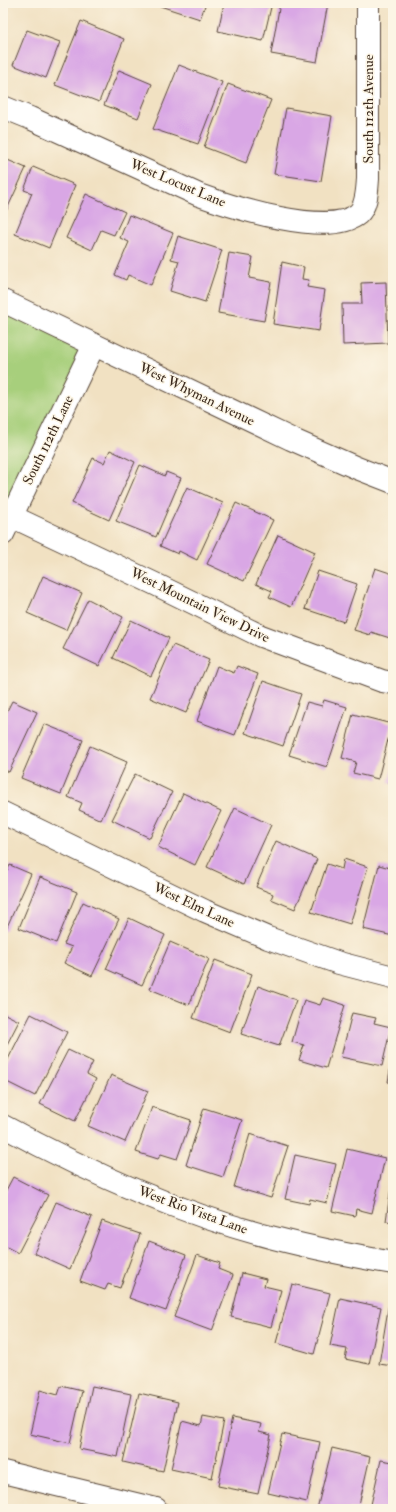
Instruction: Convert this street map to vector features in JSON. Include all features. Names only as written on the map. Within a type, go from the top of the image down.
[{"type":"street","name":"South 112th Avenue","points":[[359,213],[364,203],[368,179],[368,3]]},
{"type":"street","name":"West Locust Lane","points":[[3,107],[51,127],[199,195],[221,202],[271,215],[324,223],[350,219],[359,213]]},
{"type":"street","name":"West Whyman Avenue","points":[[3,301],[291,439],[393,482]]},
{"type":"street","name":"South 112th Lane","points":[[7,525],[94,345]]},
{"type":"street","name":"West Mountain View Drive","points":[[7,525],[153,583],[261,636],[382,681],[393,683]]},
{"type":"street","name":"West Elm Lane","points":[[3,813],[205,911],[262,936],[303,951],[393,977]]},
{"type":"street","name":"West Rio Vista Lane","points":[[3,1126],[97,1172],[183,1208],[273,1238],[319,1249],[393,1263]]},
{"type":"street","points":[[3,1472],[156,1509]]},
{"type":"green space","points":[[3,301],[94,345],[3,534]]},
{"type":"building","points":[[157,3],[206,3],[200,19],[157,5]]},
{"type":"building","points":[[224,3],[272,3],[263,41],[218,31]]},
{"type":"building","points":[[280,3],[328,3],[317,62],[271,54]]},
{"type":"building","points":[[81,21],[124,39],[99,102],[55,85]]},
{"type":"building","points":[[27,30],[60,42],[46,78],[13,65]]},
{"type":"building","points":[[179,65],[222,82],[198,144],[153,129]]},
{"type":"building","points":[[119,70],[152,84],[138,118],[104,105]]},
{"type":"building","points":[[228,84],[271,100],[246,163],[204,147]]},
{"type":"building","points":[[286,108],[332,116],[321,181],[274,174]]},
{"type":"building","points":[[3,158],[26,168],[3,218]]},
{"type":"building","points":[[33,167],[75,185],[49,248],[15,234],[32,193],[24,190]]},
{"type":"building","points":[[86,194],[125,212],[114,235],[101,230],[92,250],[66,238]]},
{"type":"building","points":[[129,215],[173,233],[151,285],[128,275],[126,280],[115,275],[129,242],[120,238]]},
{"type":"building","points":[[178,236],[222,250],[205,302],[170,291],[179,261],[171,259]]},
{"type":"building","points":[[229,253],[253,257],[249,278],[271,282],[264,321],[218,313]]},
{"type":"building","points":[[282,262],[304,267],[302,279],[309,280],[307,287],[325,290],[319,331],[273,324]]},
{"type":"building","points":[[386,282],[388,343],[343,345],[342,304],[362,304],[361,283]]},
{"type":"building","points":[[110,450],[135,462],[109,520],[72,503],[93,458],[104,463]]},
{"type":"building","points":[[140,465],[165,476],[166,472],[181,478],[156,537],[116,521]]},
{"type":"building","points":[[187,487],[223,503],[197,560],[179,551],[178,554],[160,546]]},
{"type":"building","points":[[236,503],[273,520],[244,581],[207,564]]},
{"type":"building","points":[[278,535],[315,552],[291,607],[269,597],[272,591],[256,584]]},
{"type":"building","points":[[375,568],[393,574],[393,639],[371,632],[370,635],[354,630]]},
{"type":"building","points":[[318,571],[357,584],[344,622],[305,609]]},
{"type":"building","points":[[43,576],[82,593],[66,630],[27,613]]},
{"type":"building","points":[[88,599],[123,617],[99,666],[63,649]]},
{"type":"building","points":[[131,620],[169,638],[151,676],[113,658]]},
{"type":"building","points":[[173,645],[209,660],[186,713],[150,698]]},
{"type":"building","points":[[217,666],[234,673],[237,666],[258,674],[235,735],[197,721]]},
{"type":"building","points":[[263,681],[301,694],[283,746],[245,733]]},
{"type":"building","points":[[324,700],[347,707],[327,767],[289,755],[307,702],[322,706]]},
{"type":"building","points":[[12,701],[37,712],[9,772],[3,769],[3,714],[5,715]]},
{"type":"building","points":[[353,714],[392,724],[378,779],[353,773],[356,762],[342,758]]},
{"type":"building","points":[[44,724],[83,740],[61,794],[21,778]]},
{"type":"building","points":[[90,746],[127,762],[101,820],[79,810],[82,803],[68,797]]},
{"type":"building","points":[[393,767],[393,784],[388,783]]},
{"type":"building","points":[[135,774],[172,792],[150,838],[112,820]]},
{"type":"building","points":[[183,793],[221,811],[195,865],[158,847]]},
{"type":"building","points":[[235,808],[271,825],[244,884],[207,867]]},
{"type":"building","points":[[276,841],[317,859],[295,909],[271,899],[273,894],[256,887]]},
{"type":"building","points":[[344,859],[368,867],[350,924],[311,912],[327,864],[342,869]]},
{"type":"building","points":[[10,865],[31,874],[5,931],[3,931],[3,869],[7,871]]},
{"type":"building","points":[[379,865],[393,869],[393,936],[363,929]]},
{"type":"building","points":[[40,877],[77,892],[56,943],[19,928]]},
{"type":"building","points":[[83,902],[119,919],[92,976],[64,963],[72,947],[64,944]]},
{"type":"building","points":[[129,918],[165,935],[142,985],[106,969]]},
{"type":"building","points":[[170,942],[209,959],[189,1005],[150,989]]},
{"type":"building","points":[[215,960],[252,974],[230,1032],[193,1018]]},
{"type":"building","points":[[258,986],[296,1000],[279,1046],[241,1034]]},
{"type":"building","points":[[323,998],[345,1005],[326,1068],[299,1060],[304,1045],[292,1042],[304,1000],[320,1005]]},
{"type":"building","points":[[3,1013],[19,1021],[3,1052]]},
{"type":"building","points":[[352,1013],[376,1018],[374,1023],[391,1027],[382,1066],[341,1057]]},
{"type":"building","points":[[31,1014],[67,1032],[35,1096],[3,1080],[3,1069]]},
{"type":"building","points":[[68,1050],[93,1062],[87,1074],[96,1079],[75,1121],[40,1104]]},
{"type":"building","points":[[392,1059],[393,1060],[393,1083],[388,1082]]},
{"type":"building","points":[[111,1075],[148,1091],[125,1142],[88,1126]]},
{"type":"building","points":[[152,1107],[191,1120],[177,1159],[161,1154],[158,1159],[136,1152]]},
{"type":"building","points":[[204,1108],[242,1120],[223,1177],[186,1165]]},
{"type":"building","points":[[250,1134],[288,1146],[271,1198],[234,1187]]},
{"type":"building","points":[[347,1149],[385,1158],[372,1213],[356,1209],[355,1216],[332,1211]]},
{"type":"building","points":[[295,1155],[336,1164],[327,1203],[310,1199],[309,1204],[285,1199]]},
{"type":"building","points":[[13,1177],[48,1195],[18,1253],[3,1245],[3,1196]]},
{"type":"building","points":[[393,1180],[393,1222],[386,1221]]},
{"type":"building","points":[[56,1202],[92,1217],[70,1269],[34,1253]]},
{"type":"building","points":[[102,1221],[140,1234],[120,1288],[108,1284],[105,1290],[80,1281]]},
{"type":"building","points":[[149,1241],[186,1255],[166,1311],[129,1298]]},
{"type":"building","points":[[197,1255],[220,1263],[218,1269],[233,1275],[212,1331],[174,1317]]},
{"type":"building","points":[[242,1273],[266,1279],[264,1286],[281,1290],[271,1327],[231,1317]]},
{"type":"building","points":[[292,1284],[330,1293],[314,1354],[276,1343]]},
{"type":"building","points":[[340,1298],[381,1307],[369,1364],[345,1359],[347,1349],[330,1346]]},
{"type":"building","points":[[389,1303],[393,1303],[393,1366],[379,1364]]},
{"type":"building","points":[[61,1386],[82,1391],[70,1443],[30,1434],[40,1390],[58,1395]]},
{"type":"building","points":[[92,1386],[131,1394],[118,1457],[79,1449]]},
{"type":"building","points":[[139,1393],[178,1402],[163,1471],[123,1462]]},
{"type":"building","points":[[203,1417],[224,1421],[212,1478],[171,1469],[182,1421],[201,1426]]},
{"type":"building","points":[[232,1418],[261,1424],[259,1432],[271,1435],[258,1494],[218,1486]]},
{"type":"building","points":[[282,1434],[320,1442],[307,1502],[268,1493]]},
{"type":"building","points":[[332,1448],[370,1457],[358,1509],[317,1509]]},
{"type":"building","points":[[381,1460],[393,1462],[393,1509],[370,1509]]}]
